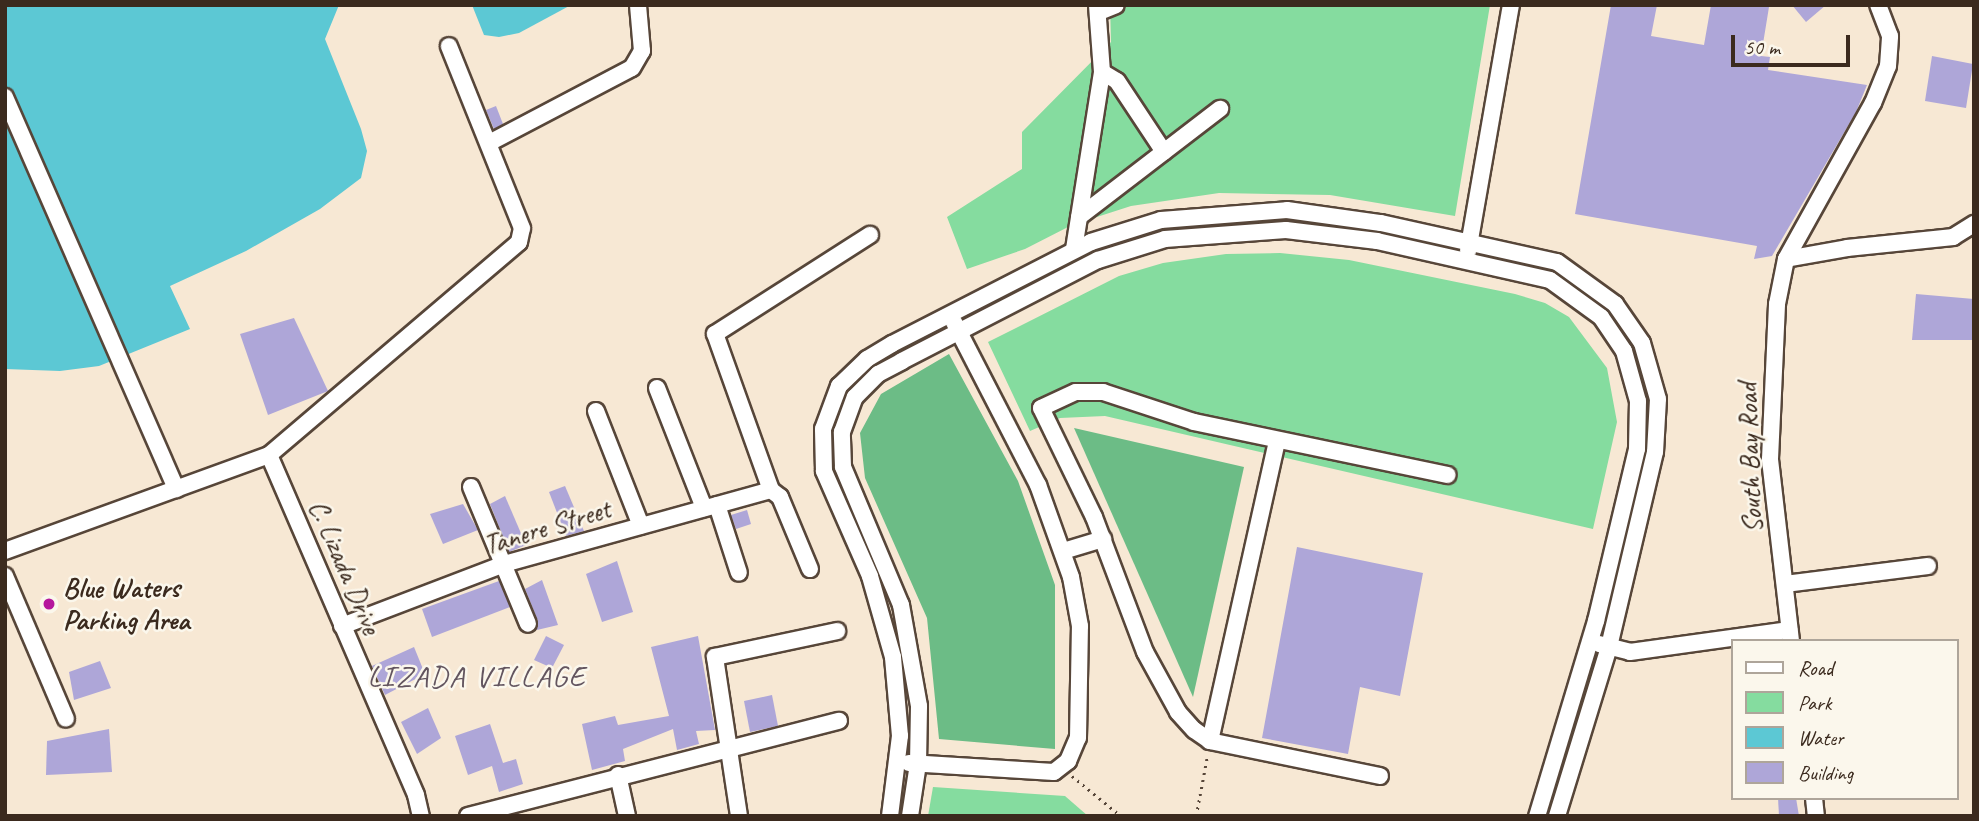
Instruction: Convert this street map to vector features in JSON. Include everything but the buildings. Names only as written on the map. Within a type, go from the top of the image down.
[{"type":"street","points":[[489,143],[632,68],[642,51],[638,5]]},
{"type":"street","points":[[1074,249],[1102,72],[1098,8],[1116,5]]},
{"type":"street","points":[[1466,260],[1511,5]]},
{"type":"street","name":"South Bay Road","points":[[1790,635],[1770,458],[1773,334],[1784,266],[1873,103],[1888,66],[1889,36],[1878,5]]},
{"type":"street","points":[[5,551],[269,456],[519,242],[522,228],[449,46]]},
{"type":"street","points":[[1102,72],[1117,82],[1164,152]]},
{"type":"street","points":[[5,97],[176,489]]},
{"type":"street","points":[[1079,217],[1220,109]]},
{"type":"street","points":[[890,816],[899,762],[900,708],[893,657],[870,576],[824,471],[823,429],[839,386],[852,371],[950,314],[1074,249],[1161,220],[1244,211],[1332,215],[1532,254],[1576,272],[1630,322],[1651,368],[1658,399],[1655,452],[1609,647],[1557,816]]},
{"type":"street","points":[[1784,266],[1847,248],[1953,237],[1974,224]]},
{"type":"street","points":[[910,816],[918,764],[919,706],[912,653],[888,568],[843,467],[842,432],[855,397],[866,385],[959,331],[1098,260],[1165,239],[1199,234],[1286,230],[1330,234],[1466,260],[1527,273],[1566,288],[1614,333],[1633,373],[1638,401],[1637,449],[1590,642],[1537,816]]},
{"type":"street","points":[[810,569],[780,497],[771,490],[715,334],[870,235]]},
{"type":"street","points":[[899,762],[1045,773],[1062,767],[1075,751],[1078,738],[1081,649],[1077,603],[1063,551],[1038,485],[950,314]]},
{"type":"street","points":[[657,388],[739,573]]},
{"type":"street","points":[[1380,776],[1210,741],[1194,730],[1161,685],[1103,539],[1041,408],[1076,392],[1096,391],[1277,441],[1448,475]]},
{"type":"street","points":[[596,411],[641,526]]},
{"type":"street","points":[[1210,741],[1277,441]]},
{"type":"street","name":"C. Lizada Drive","points":[[269,456],[416,795],[421,816]]},
{"type":"street","points":[[471,487],[528,624]]},
{"type":"street","name":"Tanere Street","points":[[341,626],[504,564],[771,490]]},
{"type":"street","points":[[1063,551],[1103,539]]},
{"type":"street","points":[[1785,584],[1928,566]]},
{"type":"street","points":[[5,576],[66,719]]},
{"type":"street","points":[[739,816],[733,750],[715,657],[837,631]]},
{"type":"street","points":[[1752,639],[1790,635]]},
{"type":"street","points":[[1590,642],[1630,652],[1730,641]]},
{"type":"street","points":[[468,816],[618,775],[733,750],[839,721]]},
{"type":"street","points":[[618,775],[627,816]]},
{"type":"path","points":[[1196,816],[1210,741]]},
{"type":"path","points":[[1062,767],[1121,816]]},
{"type":"green space","points":[[1110,5],[1490,5],[1455,216],[1330,195],[1219,193],[1131,206],[1072,225],[1025,249],[967,269],[947,217],[1022,169],[1022,132],[1111,42]]},
{"type":"green space","points":[[1280,253],[1349,260],[1515,294],[1545,303],[1569,317],[1607,368],[1617,422],[1593,529],[1105,416],[1060,418],[1030,431],[988,342],[1119,276],[1163,263],[1226,254]]},
{"type":"green space","points":[[949,354],[1018,481],[1055,585],[1055,749],[939,739],[927,618],[865,478],[860,433],[881,394]]},
{"type":"green space","points":[[1074,428],[1244,467],[1193,697]]},
{"type":"green space","points":[[933,787],[1065,796],[1088,816],[928,816]]},
{"type":"water","points":[[5,5],[339,5],[325,39],[361,129],[367,151],[361,178],[320,209],[246,251],[170,286],[190,329],[99,366],[60,371],[5,369]]},
{"type":"water","points":[[472,5],[571,5],[519,33],[499,37],[484,35]]},
{"type":"place","name":"Blue Waters Parking Area","points":[[49,604]]},
{"type":"district","name":"LIZADA VILLAGE","points":[[477,676]]}]
